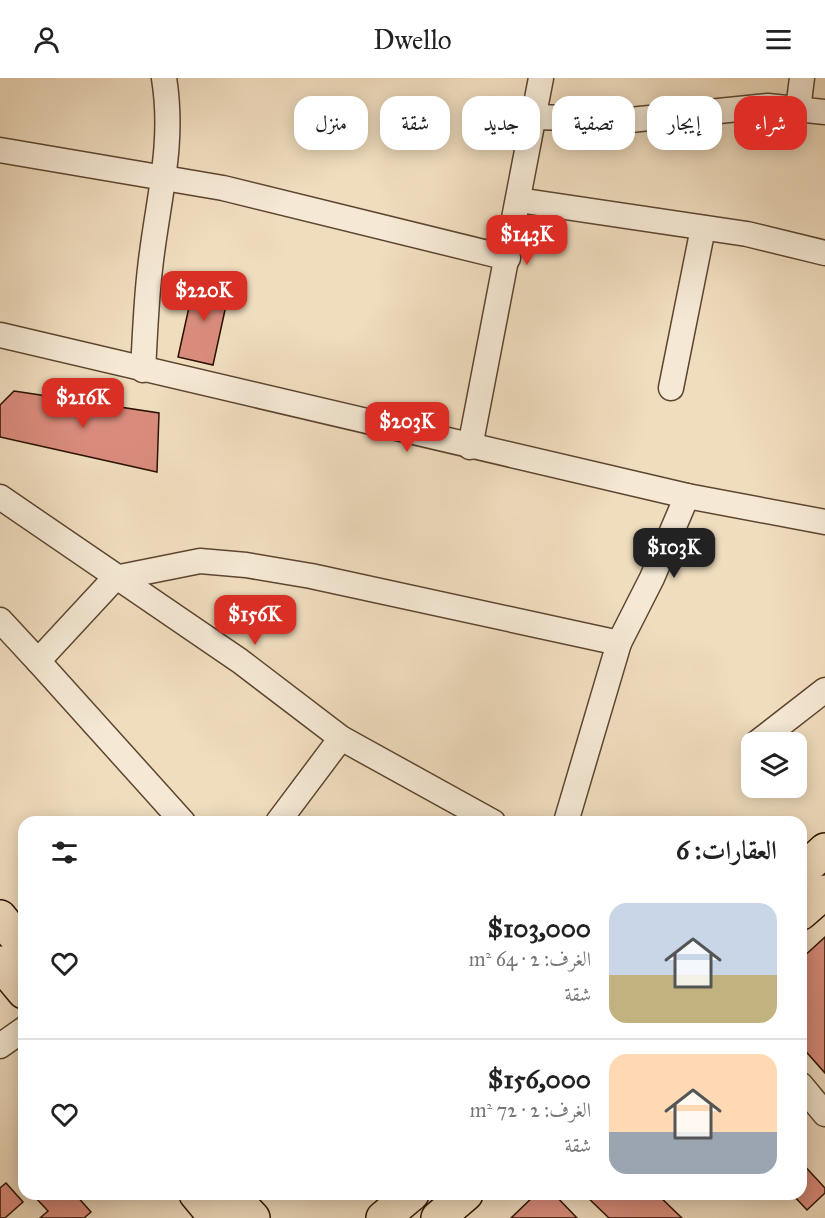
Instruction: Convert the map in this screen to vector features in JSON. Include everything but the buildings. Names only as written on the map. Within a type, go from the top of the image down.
[{"type":"main road","points":[[807,866],[825,850]]},
{"type":"main road","points":[[807,908],[825,892]]},
{"type":"main road","points":[[0,917],[18,940]]},
{"type":"main road","points":[[0,963],[18,985]]},
{"type":"main road","points":[[201,1200],[216,1218]]},
{"type":"main road","points":[[236,1200],[253,1218]]},
{"type":"main road","points":[[383,1218],[405,1200]]},
{"type":"main road","points":[[438,1218],[459,1200]]},
{"type":"street","points":[[143,370],[150,269],[170,136],[164,78]]},
{"type":"street","points":[[538,96],[541,78]]},
{"type":"street","points":[[800,96],[802,78]]},
{"type":"street","points":[[540,117],[630,120],[734,109]]},
{"type":"street","points":[[807,110],[825,112]]},
{"type":"street","points":[[0,150],[165,176],[223,188],[508,258]]},
{"type":"street","points":[[470,447],[528,150]]},
{"type":"street","points":[[518,200],[747,234],[825,253]]},
{"type":"street","points":[[671,388],[703,228]]},
{"type":"street","points":[[5,344],[143,370],[687,496],[825,522]]},
{"type":"street","points":[[568,816],[619,643],[652,578],[687,496]]},
{"type":"street","points":[[0,498],[240,661],[341,738],[482,816]]},
{"type":"street","points":[[38,661],[115,578],[200,561],[246,565],[312,576],[619,643]]},
{"type":"street","points":[[0,620],[178,816]]},
{"type":"street","points":[[771,732],[825,690]]},
{"type":"street","points":[[282,816],[341,738]]},
{"type":"street","points":[[0,1046],[18,1033]]},
{"type":"street","points":[[807,1092],[825,1114]]}]
